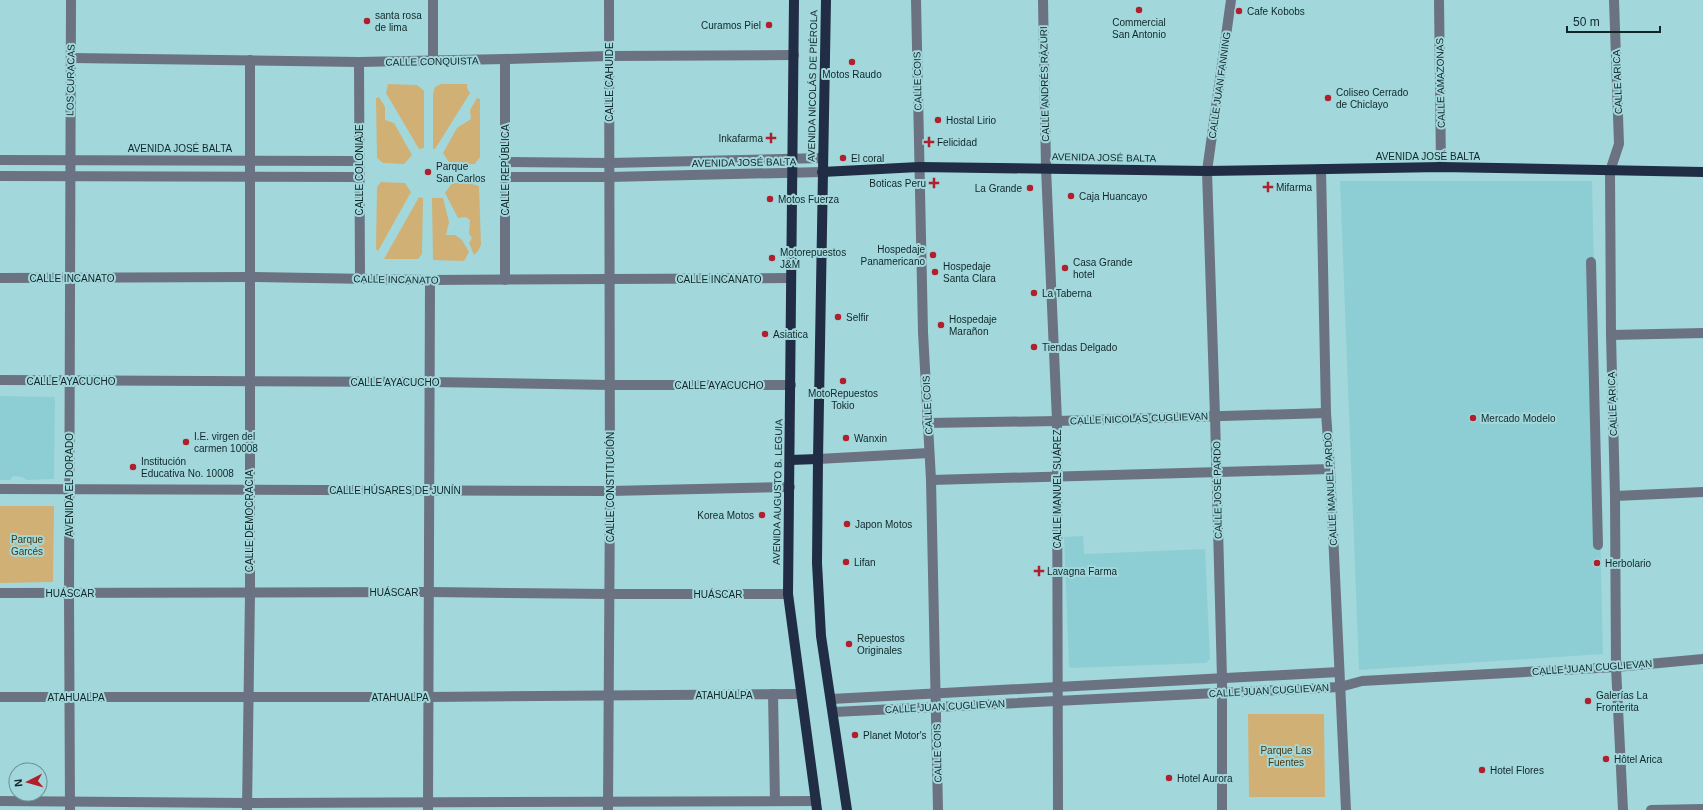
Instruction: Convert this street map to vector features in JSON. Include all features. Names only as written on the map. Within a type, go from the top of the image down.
[{"type":"main road","name":"AVENIDA NICOLÁS DE PIÉROLA","points":[[792,172],[794,0]]},
{"type":"main road","name":"AVENIDA NICOLÁS DE PIÉROLA","points":[[822,172],[826,0]]},
{"type":"main road","name":"AVENIDA JOSÉ BALTA","points":[[822,172],[919,166],[1207,171],[1441,167],[1703,172]]},
{"type":"main road","name":"AVENIDA AUGUSTO B. LEGUIA","points":[[792,172],[788,594],[816,806]]},
{"type":"main road","points":[[822,172],[818,459],[819,602],[821,636],[834,712],[847,810]]},
{"type":"main road","points":[[790,460],[818,459]]},
{"type":"street","name":"LOS CURACAS","points":[[70,160],[71,0]]},
{"type":"street","points":[[433,0],[433,60]]},
{"type":"street","name":"CALLE CAHUIDE","points":[[609,0],[610,163]]},
{"type":"street","name":"CALLE COIS","points":[[916,0],[919,166],[927,423],[931,480],[938,810]]},
{"type":"street","name":"CALLE ANDRÉS RÁZURI","points":[[1043,0],[1046,168]]},
{"type":"street","name":"CALLE JUAN FANNING","points":[[1207,171],[1231,0]]},
{"type":"street","name":"CALLE AMAZONAS","points":[[1439,0],[1441,167]]},
{"type":"street","name":"CALLE ARICA","points":[[1614,0],[1619,144],[1610,171],[1610,334],[1615,496],[1616,667],[1623,810]]},
{"type":"street","name":"CALLE CONQUISTA","points":[[71,58],[359,62],[506,60],[609,56],[794,55]]},
{"type":"street","name":"CALLE DEMOCRACIA","points":[[247,806],[250,593],[250,60]]},
{"type":"street","name":"CALLE REPÚBLICA","points":[[505,280],[506,60]]},
{"type":"street","name":"CALLE COLONIAJE","points":[[359,62],[360,278]]},
{"type":"street","name":"AVENIDA JOSÉ BALTA","points":[[505,162],[610,163],[823,158]]},
{"type":"street","name":"AVENIDA JOSÉ BALTA","points":[[0,160],[360,161]]},
{"type":"street","name":"AVENIDA EL DORADO","points":[[70,160],[70,806]]},
{"type":"street","name":"CALLE CONSTITUCIÓN","points":[[608,806],[610,163]]},
{"type":"street","name":"CALLE MANUEL SUÁREZ","points":[[1046,168],[1057,421],[1058,810]]},
{"type":"street","name":"CALLE MANUEL PARDO","points":[[1321,169],[1326,413],[1346,810]]},
{"type":"street","name":"CALLE JOSÉ PARDO","points":[[1207,171],[1222,678],[1222,810]]},
{"type":"street","name":"AVENIDA JOSÉ BALTA","points":[[505,177],[609,177],[822,172]]},
{"type":"street","points":[[0,176],[359,177]]},
{"type":"street","points":[[1591,262],[1598,545]]},
{"type":"street","name":"CALLE INCANATO","points":[[0,278],[250,277],[505,280],[791,278]]},
{"type":"street","points":[[428,806],[430,280]]},
{"type":"street","points":[[1610,334],[1703,333]]},
{"type":"street","name":"CALLE AYACUCHO","points":[[0,380],[791,385]]},
{"type":"street","name":"CALLE NICOLAS CUGLIEVAN","points":[[927,423],[1057,421],[1326,413]]},
{"type":"street","points":[[818,459],[929,453]]},
{"type":"street","points":[[931,480],[1330,470]]},
{"type":"street","name":"CALLE HÚSARES DE JUNÍN","points":[[0,489],[610,491],[790,487]]},
{"type":"street","points":[[1615,496],[1703,492]]},
{"type":"street","name":"HUÁSCAR","points":[[0,593],[429,592],[788,594]]},
{"type":"street","name":"CALLE JUAN CUGLIEVAN","points":[[834,712],[1340,687],[1362,681],[1616,667],[1703,659]]},
{"type":"street","name":"CALLE JUAN CUGLIEVAN","points":[[831,699],[1339,672]]},
{"type":"street","points":[[773,694],[774,801]]},
{"type":"street","name":"ATAHUALPA","points":[[0,697],[69,696],[248,698],[800,694]]},
{"type":"street","points":[[0,801],[70,806],[608,806],[774,801],[816,806]]},
{"type":"street","points":[[1651,810],[1703,809]]},
{"type":"shaded area","name":"Mercado Modelo","points":[[1340,181],[1592,181],[1603,654],[1359,670]]},
{"type":"shaded area","points":[[0,396],[54,397],[54,479],[27,480],[22,477],[13,476],[10,480],[0,480]]},
{"type":"shaded area","points":[[1083,536],[1084,554],[1205,549],[1210,659],[1206,663],[1071,668],[1069,666],[1064,537]]},
{"type":"green space","points":[[388,84],[417,85],[424,91],[424,148],[419,149],[386,93]]},
{"type":"green space","points":[[441,84],[467,84],[467,88],[470,93],[435,149],[433,149],[433,94],[435,87]]},
{"type":"green space","points":[[379,97],[385,107],[385,120],[394,123],[412,155],[404,164],[383,163],[377,158],[376,98]]},
{"type":"green space","points":[[477,98],[480,99],[480,157],[475,164],[451,165],[443,153],[457,128],[471,119],[470,110]]},
{"type":"green space","points":[[381,182],[405,183],[411,192],[378,251],[376,249],[377,187]]},
{"type":"green space","points":[[452,183],[468,183],[479,186],[481,245],[474,255],[469,243],[472,238],[469,234],[470,220],[466,217],[458,218],[445,193]]},
{"type":"green space","points":[[419,197],[423,198],[422,254],[418,259],[384,259]]},
{"type":"green space","points":[[432,198],[443,198],[449,222],[446,235],[455,235],[462,240],[469,252],[464,261],[433,260]]},
{"type":"green space","name":"Parque Garcés","points":[[0,506],[54,506],[53,582],[0,583]]},
{"type":"green space","name":"Parque Las Fuentes","points":[[1248,714],[1324,714],[1325,797],[1249,797]]},
{"type":"place","name":"Commercial San Antonio","points":[[1139,10]]},
{"type":"place","name":"Cafe Kobobs","points":[[1239,11]]},
{"type":"place","name":"santa rosa de lima","points":[[367,21]]},
{"type":"place","name":"Curamos Piel","points":[[769,25]]},
{"type":"place","name":"Motos Raudo","points":[[852,62]]},
{"type":"place","name":"Coliseo Cerrado de Chiclayo","points":[[1328,98]]},
{"type":"place","name":"Hostal Lirio","points":[[938,120]]},
{"type":"place","name":"Inkafarma","points":[[771,138]]},
{"type":"place","name":"Felicidad","points":[[929,142]]},
{"type":"place","name":"El coral","points":[[843,158]]},
{"type":"place","name":"Parque San Carlos","points":[[428,172]]},
{"type":"place","name":"Boticas Peru","points":[[934,183]]},
{"type":"place","name":"Mifarma","points":[[1268,187]]},
{"type":"place","name":"La Grande","points":[[1030,188]]},
{"type":"place","name":"Caja Huancayo","points":[[1071,196]]},
{"type":"place","name":"Motos Fuerza","points":[[770,199]]},
{"type":"place","name":"Hospedaje Panamericano","points":[[933,255]]},
{"type":"place","name":"Motorepuestos J&M","points":[[772,258]]},
{"type":"place","name":"Casa Grande hotel","points":[[1065,268]]},
{"type":"place","name":"Hospedaje Santa Clara","points":[[935,272]]},
{"type":"place","name":"La Taberna","points":[[1034,293]]},
{"type":"place","name":"Selfir","points":[[838,317]]},
{"type":"place","name":"Hospedaje Marañon","points":[[941,325]]},
{"type":"place","name":"Asiatica","points":[[765,334]]},
{"type":"place","name":"Tiendas Delgado","points":[[1034,347]]},
{"type":"place","name":"MotoRepuestos Tokio","points":[[843,381]]},
{"type":"place","name":"Mercado Modelo","points":[[1473,418]]},
{"type":"place","name":"Wanxin","points":[[846,438]]},
{"type":"place","name":"I.E. virgen del carmen 10008","points":[[186,442]]},
{"type":"place","name":"Institución Educativa No. 10008","points":[[133,467]]},
{"type":"place","name":"Korea Motos","points":[[762,515]]},
{"type":"place","name":"Japon Motos","points":[[847,524]]},
{"type":"place","name":"Lifan","points":[[846,562]]},
{"type":"place","name":"Herbolario","points":[[1597,563]]},
{"type":"place","name":"Lavagna Farma","points":[[1039,571]]},
{"type":"place","name":"Repuestos Originales","points":[[849,644]]},
{"type":"place","name":"Galerías La Fronterita","points":[[1588,701]]},
{"type":"place","name":"Planet Motor's","points":[[855,735]]},
{"type":"place","name":"Hôtel Arica","points":[[1606,759]]},
{"type":"place","name":"Hotel Flores","points":[[1482,770]]},
{"type":"place","name":"Hotel Aurora","points":[[1169,778]]}]
